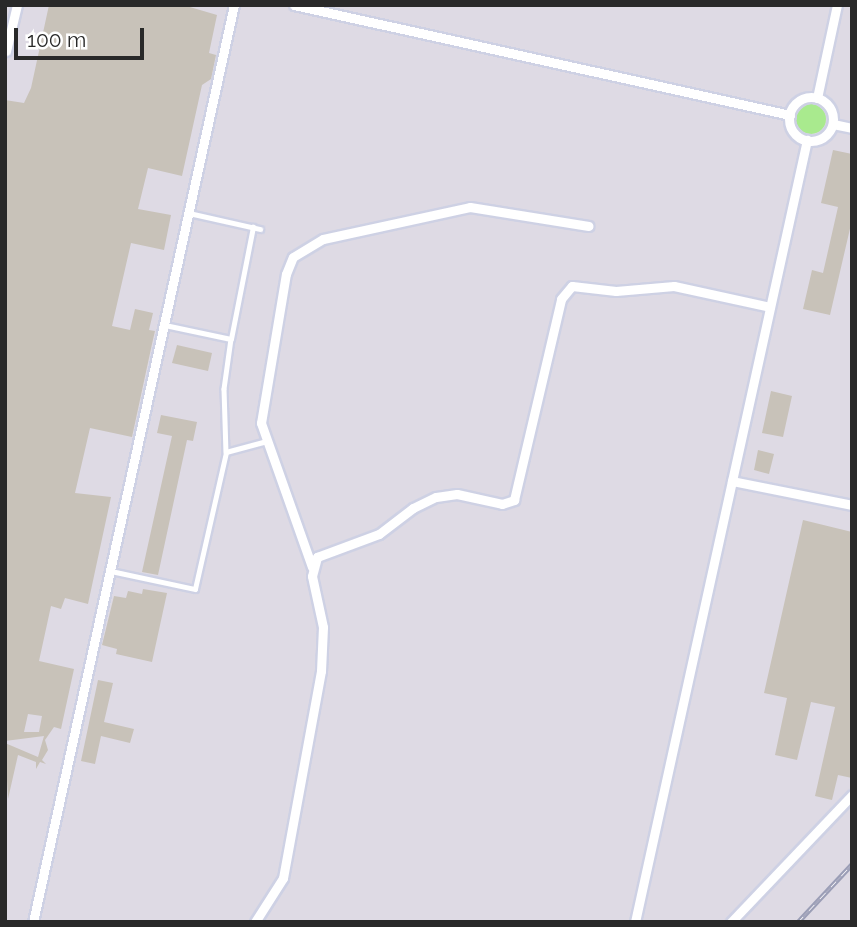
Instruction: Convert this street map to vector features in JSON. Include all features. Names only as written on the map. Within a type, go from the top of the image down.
[{"type":"street","points":[[6,51],[17,5]]},
{"type":"street","points":[[33,922],[234,5]]},
{"type":"street","points":[[294,5],[790,115]]},
{"type":"street","points":[[817,98],[837,5]]},
{"type":"street","points":[[817,98],[829,107],[832,124],[824,137],[807,141],[793,131],[790,115],[799,102],[817,98]]},
{"type":"street","points":[[832,124],[852,128]]},
{"type":"street","points":[[635,922],[807,141]]},
{"type":"street","points":[[254,922],[282,883],[321,671],[324,627],[312,567],[288,491],[264,442],[261,412],[287,269],[306,247],[409,219],[476,207],[588,226]]},
{"type":"street","points":[[312,567],[320,554],[379,534],[430,499],[452,494],[502,504],[514,500],[561,299],[569,287],[580,284],[616,291],[674,286],[770,307]]},
{"type":"street","points":[[732,481],[852,505]]},
{"type":"street","points":[[731,922],[852,795]]},
{"type":"lane","points":[[110,571],[195,589],[226,452],[224,389],[231,339],[256,228],[189,213]]},
{"type":"lane","points":[[164,325],[231,339]]},
{"type":"lane","points":[[226,452],[264,442]]},
{"type":"shaded area","points":[[5,5],[852,5],[852,922],[5,922]]},
{"type":"green space","points":[[811,104],[821,109],[826,119],[821,129],[811,134],[801,129],[796,119],[801,109]]},
{"type":"building","points":[[49,5],[183,5],[217,15],[209,53],[216,55],[211,79],[202,85],[182,176],[148,168],[138,209],[171,215],[164,250],[131,243],[112,326],[130,330],[135,309],[153,313],[149,330],[155,331],[132,437],[90,428],[75,493],[111,497],[88,604],[65,598],[61,609],[51,606],[39,661],[74,669],[61,729],[54,727],[45,740],[48,750],[42,760],[46,764],[40,762],[36,769],[36,762],[18,755],[8,799],[5,743],[38,757],[44,736],[5,741],[5,100],[24,103],[31,88]],"holes":[[[28,714],[42,716],[39,732],[24,732]]]},
{"type":"building","points":[[833,150],[852,154],[852,220],[830,315],[803,309],[812,270],[823,273],[838,207],[821,203]]},
{"type":"building","points":[[177,345],[212,353],[208,371],[172,363]]},
{"type":"building","points":[[771,391],[792,396],[783,437],[762,433]]},
{"type":"building","points":[[161,415],[197,422],[193,441],[187,440],[158,575],[142,572],[172,436],[157,433]]},
{"type":"building","points":[[758,450],[774,454],[769,474],[754,470]]},
{"type":"building","points":[[803,520],[852,532],[852,778],[838,775],[832,800],[815,796],[835,707],[811,702],[797,760],[775,755],[787,698],[764,693]]},
{"type":"building","points":[[143,589],[167,593],[152,662],[116,654],[117,649],[102,645],[114,596],[126,598],[128,591],[142,594]]},
{"type":"building","points":[[98,680],[113,683],[104,722],[134,729],[130,743],[101,736],[95,764],[81,761]]},
{"type":"railway","points":[[798,922],[852,864]]}]
